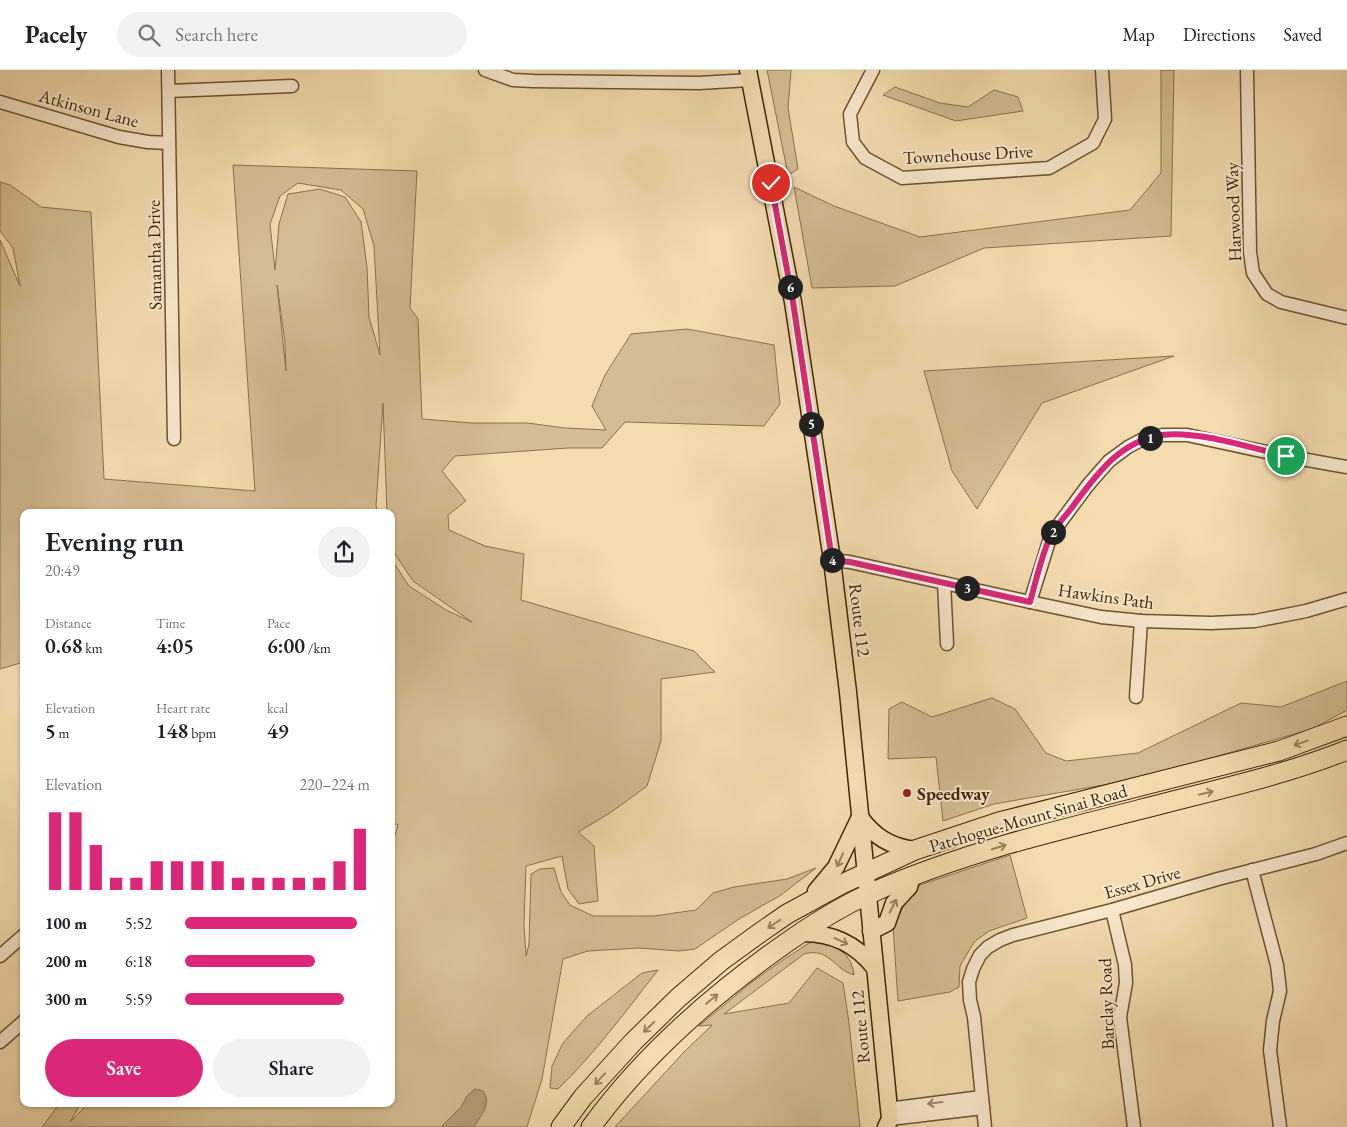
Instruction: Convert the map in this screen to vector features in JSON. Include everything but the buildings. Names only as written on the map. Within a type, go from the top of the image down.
[{"type":"highway","name":"Patchogue-Mount Sinai Road","points":[[568,1125],[583,1097],[626,1049],[678,998],[721,961],[761,932],[815,898],[915,850],[999,822],[1279,751],[1347,726]]},
{"type":"highway","name":"Patchogue-Mount Sinai Road","points":[[591,1127],[616,1095],[667,1040],[717,995],[800,933],[867,895],[952,862],[1007,844],[1280,774],[1347,750]]},
{"type":"main road","name":"Route 112","points":[[749,75],[793,302],[832,560],[848,686],[890,1121]]},
{"type":"main road","points":[[815,898],[816,891],[836,867],[860,817],[870,830],[883,840],[901,848],[915,850]]},
{"type":"main road","points":[[871,931],[887,923],[894,903],[909,887],[912,877]]},
{"type":"main road","points":[[800,933],[822,934],[842,941],[860,952],[874,968]]},
{"type":"street","name":"Samantha Drive","points":[[168,70],[174,439]]},
{"type":"street","points":[[485,70],[513,80],[532,81],[585,75],[699,83],[749,75]]},
{"type":"street","name":"Townehouse Drive","points":[[873,70],[850,114],[853,142],[865,158],[902,178],[1048,168],[1093,143],[1105,119],[1102,70]]},
{"type":"street","name":"Harwood Way","points":[[1247,70],[1250,252],[1253,273],[1267,294],[1281,302],[1347,318]]},
{"type":"street","points":[[169,91],[292,86]]},
{"type":"street","name":"Atkinson Lane","points":[[0,102],[119,137],[148,142],[170,143]]},
{"type":"street","points":[[1030,602],[1051,535],[1109,461],[1128,446],[1143,439],[1163,435],[1187,435],[1347,467]]},
{"type":"street","name":"Hawkins Path","points":[[832,560],[850,562],[1030,602],[1101,616],[1141,621],[1211,623],[1255,621],[1306,611],[1347,599]]},
{"type":"street","points":[[944,583],[947,644]]},
{"type":"street","points":[[1136,696],[1141,621]]},
{"type":"street","name":"Essex Drive","points":[[982,1102],[969,982],[980,955],[988,946],[1013,934],[1112,910],[1185,888],[1316,854],[1347,843]]},
{"type":"street","points":[[1252,870],[1277,965],[1280,991],[1273,1021],[1270,1050],[1280,1127]]},
{"type":"street","name":"Barclay Road","points":[[1112,910],[1125,965],[1126,983],[1120,1017],[1134,1127]]},
{"type":"street","points":[[0,956],[20,938]]},
{"type":"street","points":[[0,1042],[20,1024]]},
{"type":"street","points":[[890,1121],[982,1102],[985,1127]]},
{"type":"shaded area","points":[[767,70],[791,70],[788,108],[798,169],[788,175]]},
{"type":"shaded area","points":[[1161,70],[1174,70],[1171,236],[984,248],[895,286],[812,288],[794,187],[834,206],[920,237],[1130,210],[1161,173]]},
{"type":"shaded area","points":[[895,87],[940,103],[968,107],[994,90],[1018,97],[1023,111],[956,121],[883,95]]},
{"type":"shaded area","points":[[233,165],[417,171],[410,308],[418,319],[422,419],[472,423],[527,423],[565,428],[606,430],[592,406],[605,375],[631,334],[687,329],[774,345],[780,404],[764,426],[625,422],[602,448],[568,448],[455,456],[442,471],[466,501],[448,515],[449,530],[485,546],[524,554],[521,600],[694,651],[715,672],[661,679],[661,741],[647,786],[610,813],[578,832],[594,846],[598,901],[579,904],[568,889],[562,856],[526,866],[524,923],[526,956],[529,944],[531,874],[540,869],[554,868],[561,892],[570,905],[593,916],[654,916],[696,910],[713,893],[734,887],[787,879],[816,868],[781,895],[739,919],[695,949],[679,951],[639,948],[588,951],[563,959],[542,1079],[527,1127],[42,1127],[57,1107],[79,1107],[70,1122],[85,1107],[395,1107],[395,835],[398,825],[395,824],[395,565],[409,586],[446,610],[472,622],[413,581],[395,554],[395,509],[387,509],[383,403],[377,509],[20,509],[20,663],[0,669],[0,240],[20,286],[13,248],[0,231],[0,182],[10,185],[41,207],[91,212],[104,479],[255,491]],"holes":[[[298,183],[341,190],[363,209],[374,246],[380,355],[369,317],[367,267],[361,222],[345,197],[320,189],[288,194],[279,224],[275,270],[270,224],[280,196]],[[277,285],[285,342],[286,371]]]},
{"type":"shaded area","points":[[1174,356],[1042,403],[977,509],[952,471],[924,371]]},
{"type":"shaded area","points":[[1347,681],[1347,710],[1312,729],[1138,779],[994,804],[943,821],[936,757],[888,759],[889,709],[902,702],[932,717],[992,698],[1015,709],[1046,753],[1066,761],[1138,753],[1241,703],[1281,707]]},
{"type":"shaded area","points":[[1010,855],[1027,918],[989,931],[974,942],[960,966],[959,987],[950,992],[898,1001],[893,926],[914,887]]},
{"type":"shaded area","points":[[826,940],[841,950],[848,958],[854,975],[820,953],[804,954],[724,1014],[789,1003],[817,968],[843,983],[860,1127],[615,1127],[684,1052],[712,1025],[699,1026],[752,982],[780,962],[809,943]]},
{"type":"shaded area","points":[[658,970],[585,1061],[558,1089],[550,1088],[552,1066],[563,1043],[587,1016],[642,973]]},
{"type":"shaded area","points":[[475,1089],[483,1091],[486,1105],[474,1127],[441,1127],[461,1107],[467,1096]]},
{"type":"place","name":"Speedway","points":[[907,793]]},
{"type":"route","points":[[771,183],[793,302],[832,560],[850,562],[1030,602],[1051,535],[1109,461],[1128,446],[1143,439],[1163,435],[1187,435],[1286,456]]}]
